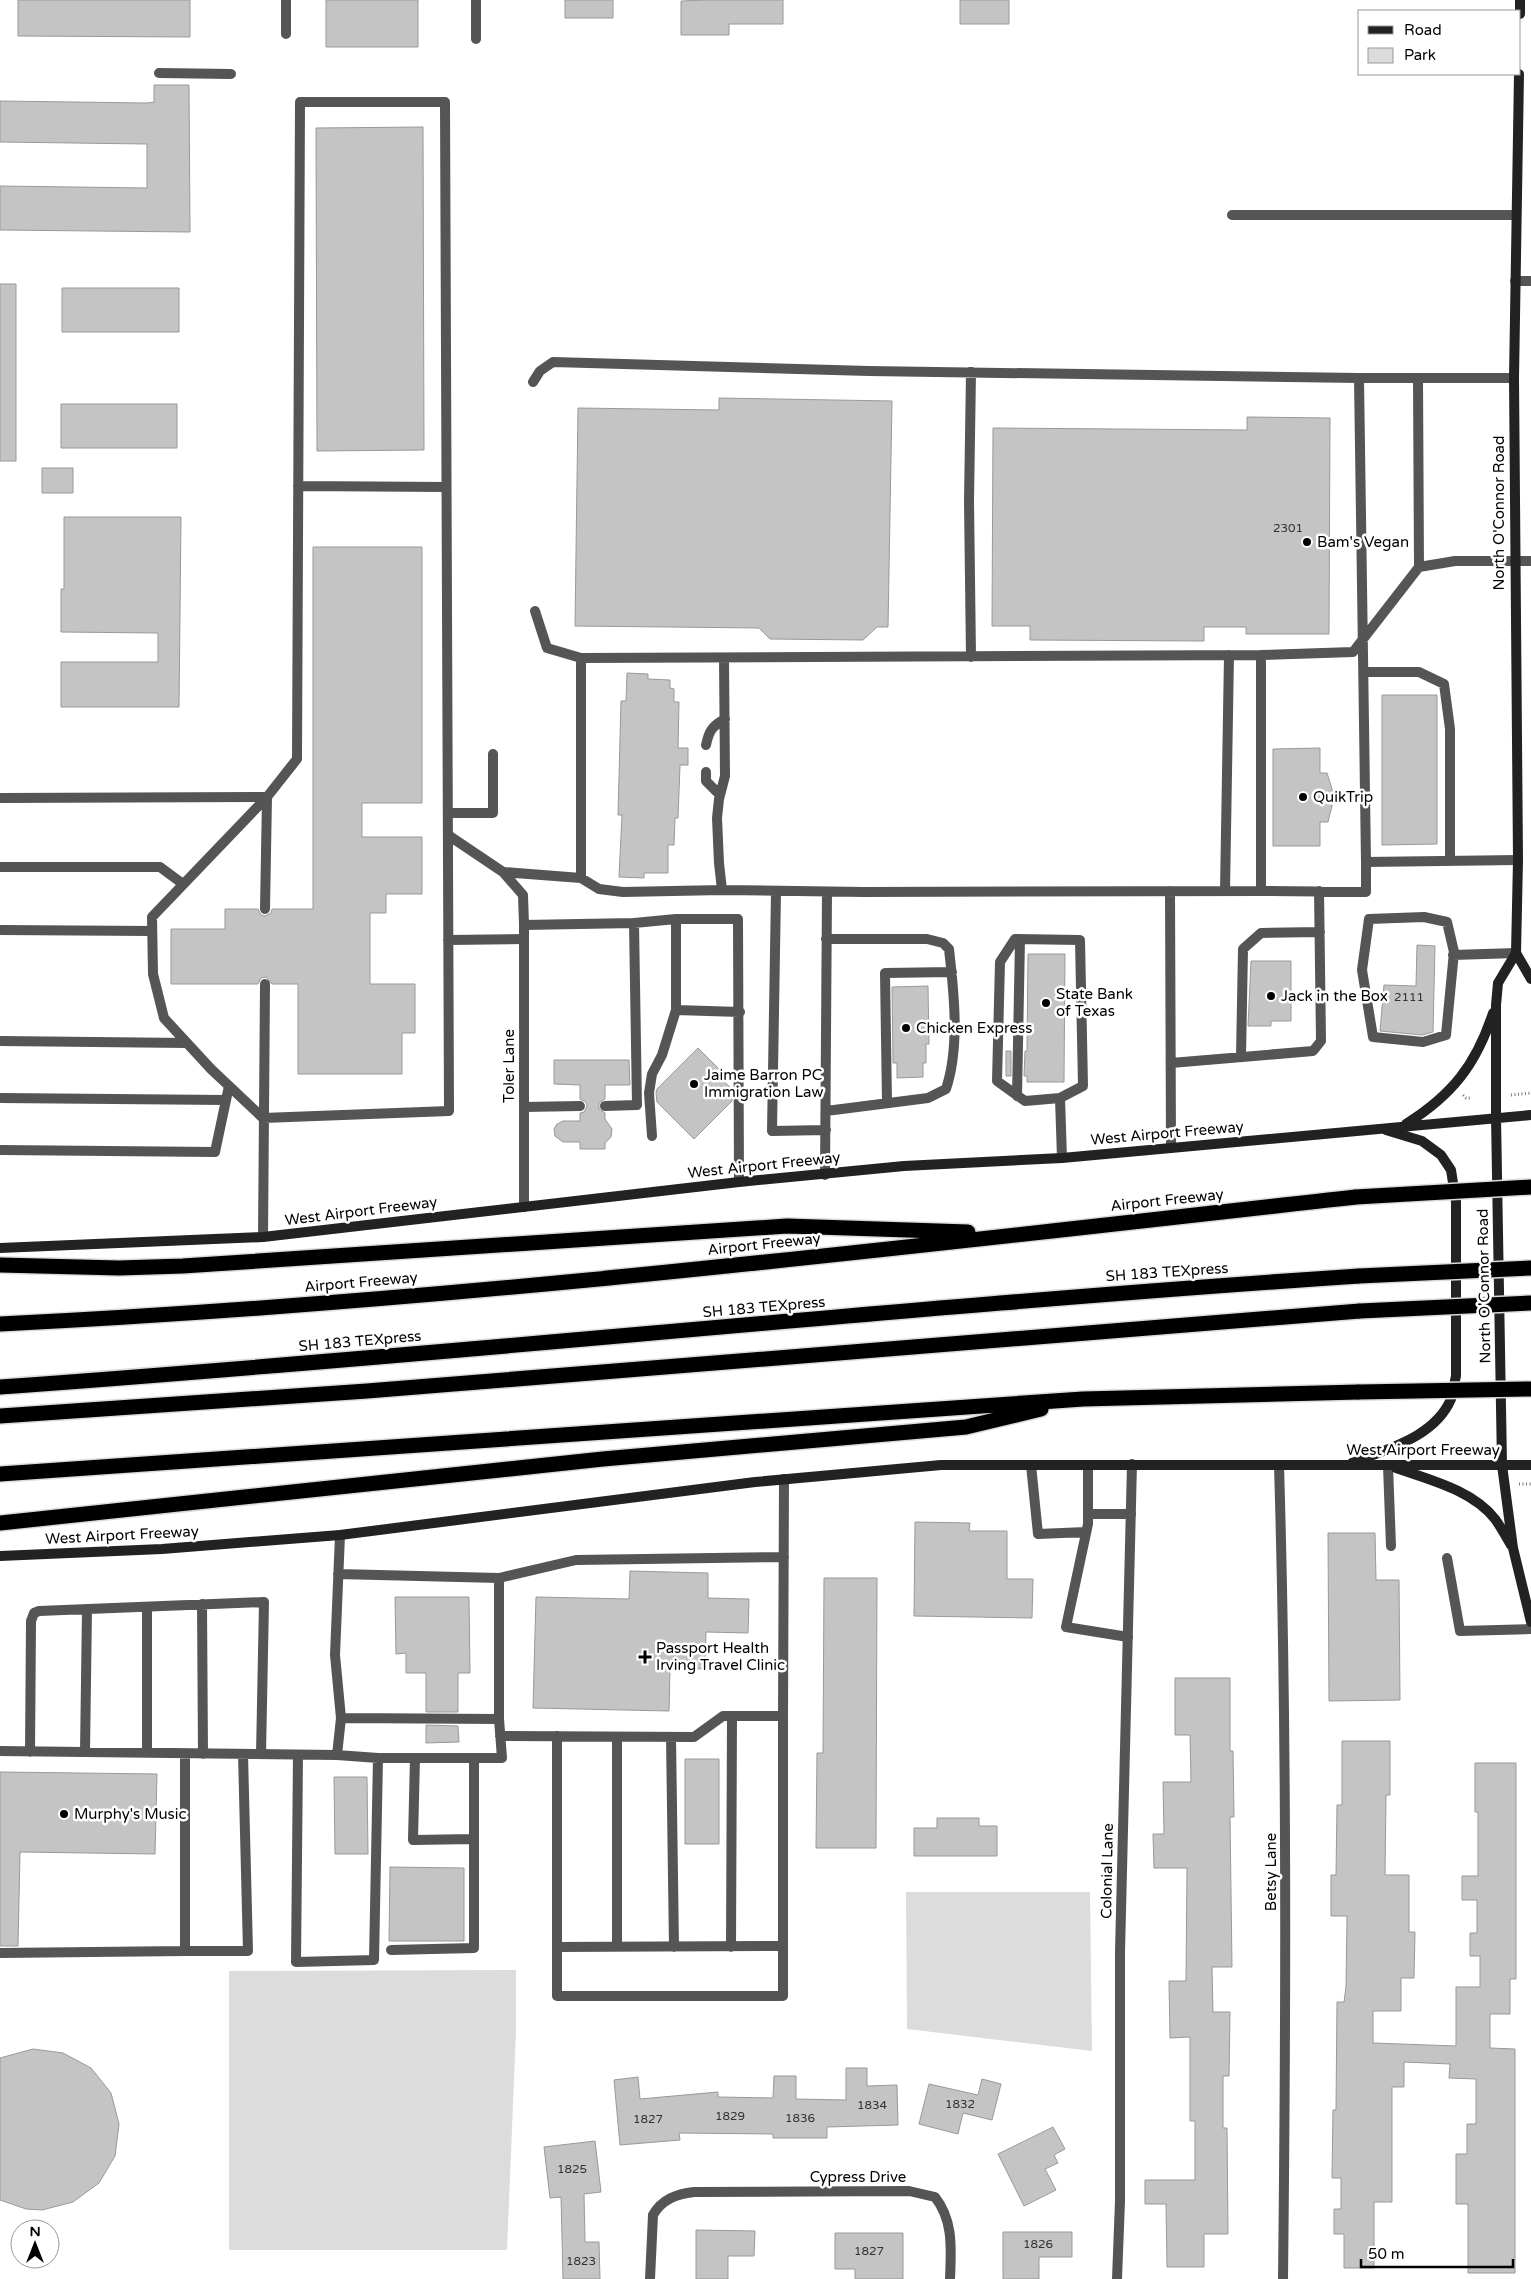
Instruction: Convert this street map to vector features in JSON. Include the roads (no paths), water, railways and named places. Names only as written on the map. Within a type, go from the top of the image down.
[{"type":"highway","name":"Airport Freeway","points":[[0,1324],[296,1306],[737,1264],[1356,1197],[1531,1187]]},
{"type":"highway","points":[[0,1265],[119,1268],[183,1266],[787,1226],[1024,1234]]},
{"type":"highway","name":"SH 183 TEXpress","points":[[0,1387],[543,1344],[1120,1293],[1359,1276],[1531,1268]]},
{"type":"highway","points":[[0,1416],[396,1388],[1360,1311],[1531,1304]]},
{"type":"highway","points":[[0,1474],[1083,1399],[1531,1389]]},
{"type":"highway","points":[[0,1523],[603,1459],[966,1427],[1083,1399]]},
{"type":"main road","name":"North O'Connor Road","points":[[1519,75],[1514,378],[1518,860],[1516,953],[1498,983],[1496,1005],[1496,1117],[1502,1465],[1513,1548],[1531,1622]]},
{"type":"main road","points":[[1516,953],[1531,979]]},
{"type":"main road","points":[[1404,1126],[1429,1109],[1453,1087],[1472,1062],[1486,1034],[1496,1005]]},
{"type":"main road","name":"West Airport Freeway","points":[[0,1248],[263,1237],[739,1182],[904,1166],[1062,1158],[1496,1117],[1531,1116]]},
{"type":"main road","points":[[1347,1466],[1418,1436],[1437,1421],[1451,1399],[1456,1376],[1456,1202],[1451,1170],[1440,1155],[1422,1141],[1379,1128]]},
{"type":"main road","name":"West Airport Freeway","points":[[0,1556],[162,1549],[340,1535],[784,1479],[941,1465],[1531,1465]]},
{"type":"main road","points":[[1388,1466],[1435,1481],[1471,1498],[1494,1518],[1513,1548]]},
{"type":"street","points":[[286,0],[286,34]]},
{"type":"street","points":[[476,0],[476,39]]},
{"type":"street","points":[[159,73],[231,74]]},
{"type":"street","points":[[300,102],[445,102],[449,1111],[263,1118],[228,1086],[164,1018],[153,974],[152,917],[267,798],[297,759],[298,486],[300,102]]},
{"type":"street","points":[[1232,215],[1516,215]]},
{"type":"street","points":[[1515,281],[1531,281]]},
{"type":"street","points":[[533,382],[540,371],[553,362],[971,372],[1359,378],[1514,378]]},
{"type":"street","points":[[971,372],[969,501],[971,657]]},
{"type":"street","points":[[448,835],[503,872],[581,878],[600,889],[623,892],[722,890],[776,892],[1366,892],[1359,378]]},
{"type":"street","points":[[535,611],[547,648],[581,658],[1261,655],[1353,652],[1419,567],[1418,378]]},
{"type":"street","points":[[298,486],[446,487]]},
{"type":"street","points":[[1419,567],[1455,561],[1531,561]]},
{"type":"street","points":[[1225,891],[1229,655]]},
{"type":"street","points":[[1261,655],[1261,891]]},
{"type":"street","points":[[581,658],[581,878]]},
{"type":"street","points":[[722,890],[718,845],[720,795],[726,776],[724,658]]},
{"type":"street","points":[[1364,672],[1419,672],[1444,684],[1450,729],[1450,861]]},
{"type":"street","points":[[706,745],[709,731],[714,725],[725,719]]},
{"type":"street","points":[[448,813],[493,813],[493,754]]},
{"type":"street","points":[[706,772],[706,781],[720,795]]},
{"type":"street","points":[[0,798],[267,798]]},
{"type":"street","points":[[265,909],[267,798]]},
{"type":"street","points":[[1366,862],[1518,860]]},
{"type":"street","points":[[0,867],[160,867],[184,884]]},
{"type":"street","name":"Toler Lane","points":[[503,872],[523,895],[524,1207]]},
{"type":"street","points":[[1170,891],[1171,1148]]},
{"type":"street","points":[[1171,1063],[1312,1051],[1321,1041],[1319,891]]},
{"type":"street","points":[[776,892],[772,1131],[826,1130]]},
{"type":"street","points":[[825,1175],[827,892]]},
{"type":"street","points":[[1424,917],[1447,922],[1453,955],[1446,1035],[1423,1042],[1373,1037],[1362,970],[1369,919],[1424,917]]},
{"type":"street","points":[[524,925],[634,923],[676,919],[738,919],[740,1012],[739,1182]]},
{"type":"street","points":[[652,1136],[649,1093],[652,1074],[662,1055],[676,1010],[676,919]]},
{"type":"street","points":[[605,1106],[636,1105],[634,923]]},
{"type":"street","points":[[0,930],[152,930]]},
{"type":"street","points":[[1241,1056],[1243,949],[1261,933],[1320,932]]},
{"type":"street","points":[[448,940],[524,939]]},
{"type":"street","points":[[826,939],[927,939],[943,943],[949,949],[955,1002],[951,1074],[946,1089],[928,1098],[826,1111]]},
{"type":"street","points":[[1015,939],[1020,939],[1080,940],[1083,1086],[1060,1098],[1025,1101],[997,1082],[1000,962],[1015,939]]},
{"type":"street","points":[[1017,1096],[1020,939]]},
{"type":"street","points":[[1453,955],[1516,953]]},
{"type":"street","points":[[887,1103],[885,973],[952,972]]},
{"type":"street","points":[[263,1237],[265,984]]},
{"type":"street","points":[[676,1010],[740,1012]]},
{"type":"street","points":[[0,1041],[188,1043]]},
{"type":"street","points":[[0,1150],[215,1152],[228,1086]]},
{"type":"street","points":[[0,1098],[226,1100]]},
{"type":"street","points":[[1060,1098],[1062,1158]]},
{"type":"street","points":[[524,1108],[580,1106]]},
{"type":"street","name":"Colonial Lane","points":[[1117,2279],[1120,2201],[1120,1952],[1132,1464]]},
{"type":"street","name":"Betsy Lane","points":[[1279,1465],[1285,1684],[1286,1998],[1283,2279]]},
{"type":"street","points":[[1031,1466],[1038,1534],[1086,1532]]},
{"type":"street","points":[[1088,1466],[1086,1532],[1066,1627],[1128,1637]]},
{"type":"street","points":[[1388,1466],[1391,1546]]},
{"type":"street","points":[[557,1736],[557,1996],[783,1996],[784,1479]]},
{"type":"street","points":[[1088,1514],[1131,1514]]},
{"type":"street","points":[[337,1755],[341,1718],[335,1655],[340,1535]]},
{"type":"street","points":[[338,1574],[499,1578],[576,1560],[784,1557]]},
{"type":"street","points":[[1447,1558],[1460,1631],[1531,1629]]},
{"type":"street","points":[[0,1751],[337,1755],[378,1758],[502,1758],[499,1719],[499,1578]]},
{"type":"street","points":[[30,1752],[32,1616],[39,1611],[264,1602],[261,1754]]},
{"type":"street","points":[[202,1604],[203,1754]]},
{"type":"street","points":[[147,1607],[147,1753]]},
{"type":"street","points":[[85,1752],[87,1609]]},
{"type":"street","points":[[500,1736],[694,1737],[723,1716],[783,1716]]},
{"type":"street","points":[[731,1947],[732,1716]]},
{"type":"street","points":[[341,1718],[499,1719]]},
{"type":"street","points":[[616,1737],[617,1947]]},
{"type":"street","points":[[671,1737],[674,1947]]},
{"type":"street","points":[[185,1754],[185,1952]]},
{"type":"street","points":[[0,1953],[248,1951],[243,1754]]},
{"type":"street","points":[[298,1755],[296,1962],[374,1960],[378,1758]]},
{"type":"street","points":[[415,1758],[413,1840],[474,1839]]},
{"type":"street","points":[[391,1950],[474,1948],[474,1758]]},
{"type":"street","points":[[557,1947],[783,1946]]},
{"type":"street","name":"Cypress Drive","points":[[650,2279],[651,2225],[653,2215],[657,2208],[678,2194],[694,2192],[908,2191],[935,2197],[943,2207],[948,2221],[951,2243],[950,2279]]},
{"type":"place","name":"Bam's Vegan","points":[[1307,542]]},
{"type":"place","name":"QuikTrip","points":[[1303,797]]},
{"type":"place","name":"Jack in the Box","points":[[1271,996]]},
{"type":"place","name":"State Bank of Texas","points":[[1046,1003]]},
{"type":"place","name":"Chicken Express","points":[[906,1028]]},
{"type":"place","name":"Jaime Barron PC Immigration Law","points":[[694,1084]]},
{"type":"place","name":"Passport Health Irving Travel Clinic","points":[[645,1657]]},
{"type":"place","name":"Murphy's Music","points":[[64,1814]]}]
